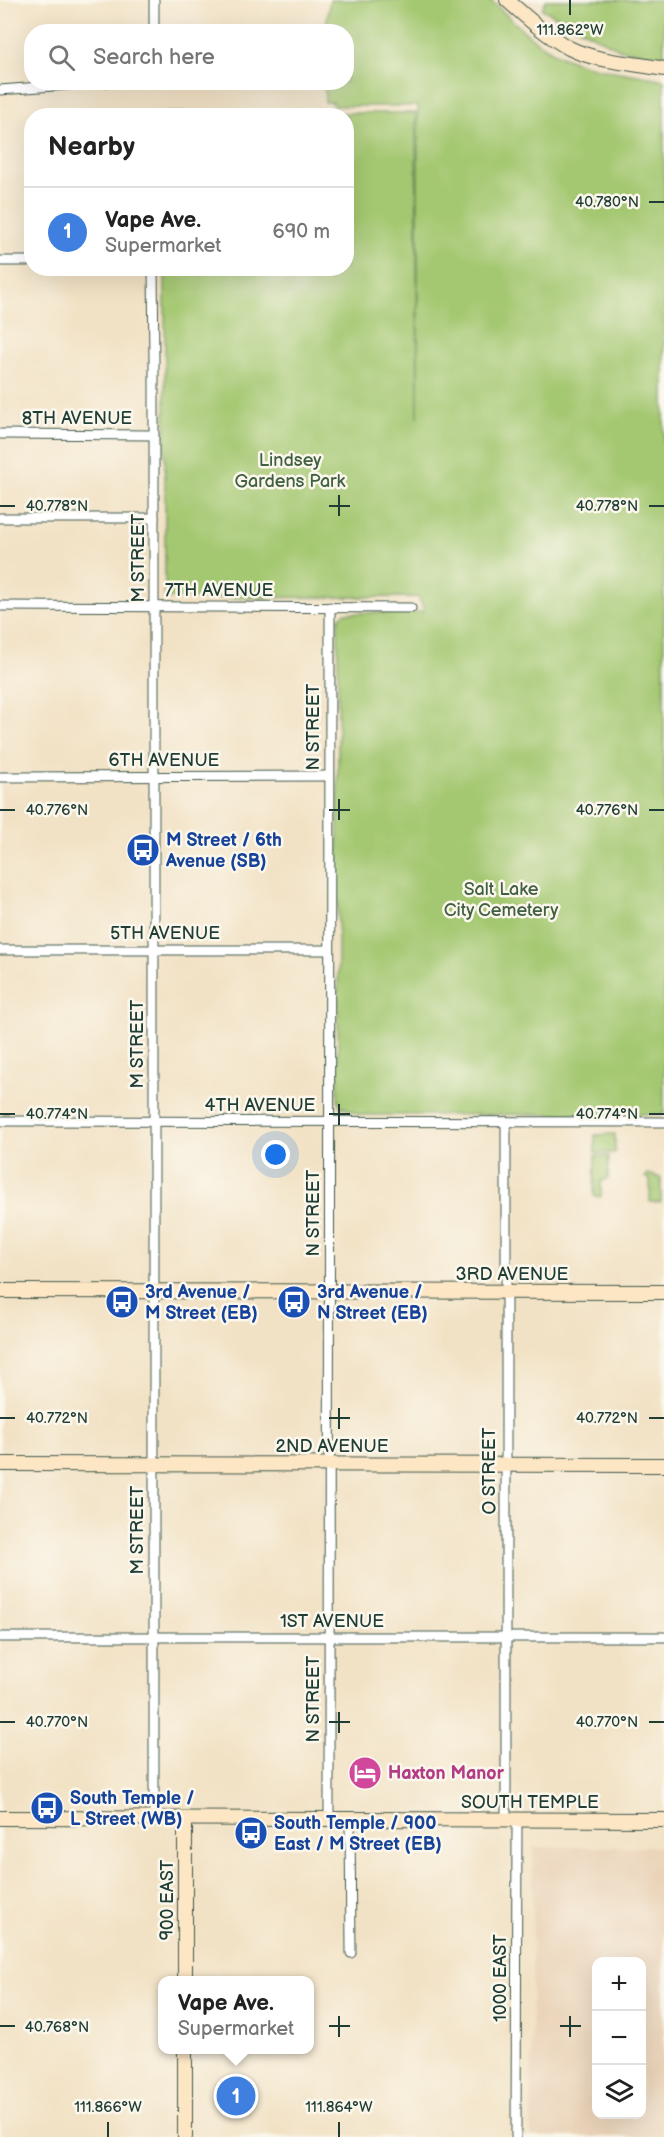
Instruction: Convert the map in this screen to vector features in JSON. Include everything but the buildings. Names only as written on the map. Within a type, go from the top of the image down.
[{"type":"street","points":[[154,0],[154,24]]},
{"type":"street","points":[[507,0],[527,19],[570,48],[611,60],[664,69]]},
{"type":"street","points":[[0,90],[24,88]]},
{"type":"street","points":[[0,261],[24,261]]},
{"type":"street","name":"M STREET","points":[[153,276],[154,1819]]},
{"type":"street","name":"8TH AVENUE","points":[[0,434],[153,435]]},
{"type":"street","points":[[0,518],[154,518]]},
{"type":"street","name":"7TH AVENUE","points":[[0,606],[411,608]]},
{"type":"street","name":"N STREET","points":[[329,1819],[330,607]]},
{"type":"street","name":"6TH AVENUE","points":[[0,777],[329,776]]},
{"type":"street","name":"5TH AVENUE","points":[[0,950],[329,950]]},
{"type":"street","name":"4TH AVENUE","points":[[0,1121],[664,1122]]},
{"type":"street","name":"O STREET","points":[[506,1122],[506,1637],[511,1820]]},
{"type":"street","name":"3RD AVENUE","points":[[0,1291],[664,1292]]},
{"type":"street","name":"2ND AVENUE","points":[[0,1464],[664,1465]]},
{"type":"street","name":"1ST AVENUE","points":[[0,1637],[664,1637]]},
{"type":"street","name":"SOUTH TEMPLE","points":[[0,1818],[664,1820]]},
{"type":"street","name":"900 EAST","points":[[185,1819],[185,1976]]},
{"type":"street","points":[[350,1819],[351,1953]]},
{"type":"street","name":"1000 EAST","points":[[511,1820],[516,2137]]},
{"type":"street","points":[[185,2054],[185,2137]]},
{"type":"shaded area","points":[[533,1847],[664,1847],[664,2137],[531,2137]]},
{"type":"green space","name":"Salt Lake City Cemetery","points":[[330,0],[490,0],[529,35],[558,55],[587,66],[664,80],[664,1114],[360,1115],[340,1106],[338,1098],[338,624],[339,618],[345,613],[423,612],[423,607],[418,597],[165,598],[165,276],[354,276],[354,113],[416,113],[418,417],[418,106],[333,106],[333,102],[325,102],[325,90],[354,90],[354,24],[326,24]]},
{"type":"green space","points":[[546,0],[664,0],[664,56],[621,50],[542,9]]},
{"type":"green space","points":[[615,1134],[615,1153],[595,1153],[595,1135]]},
{"type":"green space","points":[[595,1156],[609,1156],[608,1178],[601,1182],[601,1197],[594,1196]]},
{"type":"green space","points":[[648,1174],[661,1178],[661,1202],[650,1202],[650,1180],[645,1177]]},
{"type":"place","name":"M Street / 6th Avenue (SB)","points":[[143,850]]},
{"type":"place","name":"3rd Avenue / M Street (EB)","points":[[122,1302]]},
{"type":"place","name":"3rd Avenue / N Street (EB)","points":[[294,1302]]},
{"type":"place","name":"Haxton Manor","points":[[365,1773]]},
{"type":"place","name":"South Temple / L Street (WB)","points":[[47,1808]]},
{"type":"place","name":"South Temple / 900 East / M Street (EB)","points":[[251,1833]]},
{"type":"place","name":"Vape Ave.","points":[[236,2096]]},
{"type":"park label","name":"Lindsey Gardens Park","points":[[290,470]]}]
